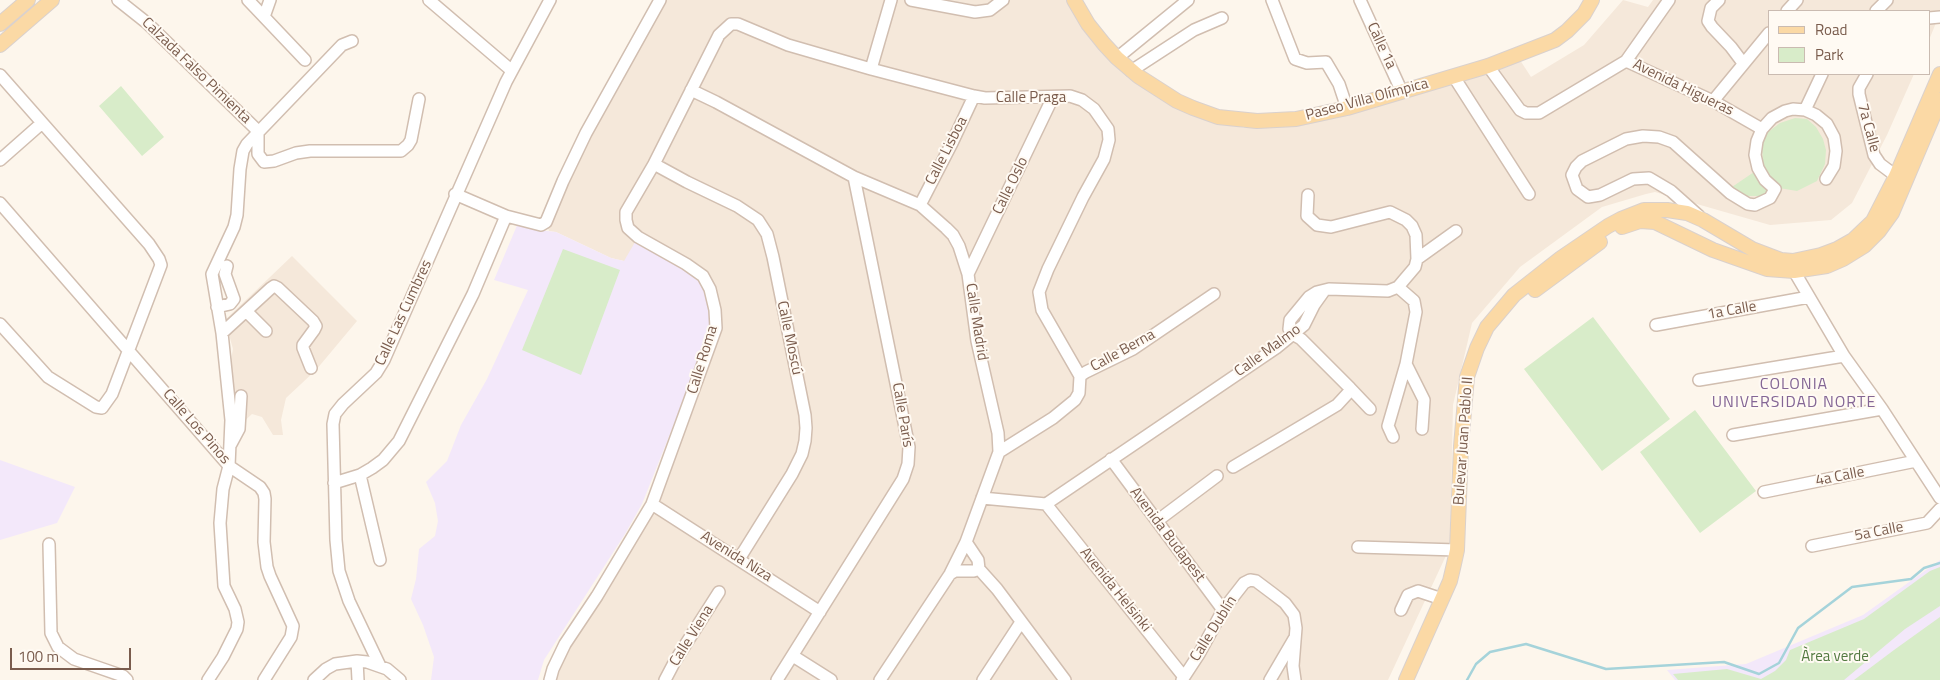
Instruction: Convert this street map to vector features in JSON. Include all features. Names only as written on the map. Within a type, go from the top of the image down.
[{"type":"main road","points":[[0,24],[28,0]]},
{"type":"main road","points":[[0,45],[52,0]]},
{"type":"main road","name":"Paseo Villa Olímpica","points":[[1074,0],[1088,24],[1117,58],[1131,71],[1177,101],[1218,117],[1267,121],[1296,119],[1347,108],[1488,66],[1555,40],[1584,14],[1592,0]]},
{"type":"main road","name":"Bulevar Juan Pablo II","points":[[1406,680],[1450,581],[1457,550],[1461,446],[1467,377],[1477,348],[1488,327],[1514,295],[1587,240],[1628,216],[1644,210],[1687,213],[1703,220],[1752,249],[1781,260],[1793,261],[1821,255],[1837,249],[1853,240],[1873,221],[1896,176],[1940,74]]},
{"type":"main road","name":"Bulevar Juan Pablo II","points":[[1414,680],[1448,606],[1463,566],[1472,403],[1482,360],[1493,336],[1507,316],[1522,300],[1609,236],[1627,225],[1640,221],[1655,222],[1713,250],[1767,269],[1794,271],[1827,266],[1843,259],[1864,246],[1879,231],[1892,213],[1940,100]]},
{"type":"main road","points":[[1689,239],[1687,233],[1693,225],[1699,224],[1720,231],[1726,240],[1721,248],[1713,250]]},
{"type":"street","name":"Calzada Falso Pimienta","points":[[118,0],[147,23],[258,131],[258,154],[264,162],[274,162],[296,153],[310,151],[401,151],[411,140],[419,99]]},
{"type":"street","points":[[248,0],[305,60]]},
{"type":"street","points":[[264,17],[270,0]]},
{"type":"street","points":[[429,0],[511,70]]},
{"type":"street","name":"Calle Las Cumbres","points":[[380,666],[341,579],[336,540],[332,424],[335,414],[343,404],[376,373],[384,360],[403,320],[455,194],[511,70],[550,0]]},
{"type":"street","points":[[455,194],[506,216],[541,225],[546,222],[586,134],[660,0]]},
{"type":"street","points":[[871,69],[891,0]]},
{"type":"street","points":[[911,0],[975,12],[990,10],[1002,0]]},
{"type":"street","points":[[1117,58],[1188,0]]},
{"type":"street","points":[[1272,0],[1295,59],[1307,63],[1326,62],[1339,84],[1347,108]]},
{"type":"street","name":"Calle 1a","points":[[1360,0],[1402,92]]},
{"type":"street","points":[[1626,61],[1669,0]]},
{"type":"street","points":[[1719,0],[1711,8],[1708,21],[1732,47],[1743,63]]},
{"type":"street","points":[[1788,10],[1797,0]]},
{"type":"street","points":[[1877,10],[1887,0]]},
{"type":"street","points":[[1131,71],[1194,30],[1222,18]]},
{"type":"street","name":"Calle Roma","points":[[550,680],[565,644],[597,596],[652,504],[716,328],[715,310],[710,289],[703,276],[686,264],[638,237],[628,228],[626,212],[654,164],[719,35],[731,24],[738,24]]},
{"type":"street","name":"Calle Praga","points":[[738,24],[788,45],[974,96],[985,98],[1070,96],[1082,100],[1094,109],[1108,129],[1109,140],[1104,159],[1083,197],[1039,292],[1042,310],[1080,376]]},
{"type":"street","points":[[1713,101],[1768,34]]},
{"type":"street","points":[[208,680],[221,661],[237,629],[238,622],[235,609],[224,586],[220,522],[223,489],[229,466],[231,420],[222,334],[212,274],[234,226],[237,215],[243,151],[258,131],[342,45],[352,41]]},
{"type":"street","name":"Avenida Higueras","points":[[1488,66],[1520,110],[1533,114],[1539,113],[1626,61],[1713,101],[1762,129]]},
{"type":"street","points":[[0,75],[149,244],[161,265],[107,404],[102,408],[96,407],[48,377],[0,324]]},
{"type":"street","points":[[1805,110],[1822,75]]},
{"type":"street","name":"7a Calle","points":[[1866,75],[1859,88],[1859,94],[1874,155],[1880,164],[1896,176]]},
{"type":"street","points":[[1454,77],[1529,194]]},
{"type":"street","name":"Calle Madrid","points":[[691,90],[854,177],[920,205],[953,235],[959,246],[968,274],[977,341],[998,433],[999,452],[966,542],[950,574],[880,680]]},
{"type":"street","name":"Calle Lisboa","points":[[920,205],[974,96]]},
{"type":"street","name":"Calle Oslo","points":[[968,274],[1053,97]]},
{"type":"street","points":[[1703,220],[1671,191],[1649,178],[1640,177],[1600,195],[1588,197],[1577,189],[1572,175],[1582,161],[1626,139],[1643,136],[1659,137],[1672,142],[1730,194],[1748,204],[1755,205],[1770,198],[1775,189],[1761,174],[1755,155],[1762,129],[1772,118],[1785,111],[1805,110],[1816,115],[1827,124],[1834,137],[1836,152],[1834,166],[1826,178]]},
{"type":"street","points":[[0,160],[42,123]]},
{"type":"street","name":"Calle Moscú","points":[[654,164],[737,206],[758,220],[767,234],[773,257],[805,415],[806,434],[802,454],[792,474],[739,559]]},
{"type":"street","name":"Calle París","points":[[777,680],[903,479],[908,464],[909,447],[854,177]]},
{"type":"street","points":[[1660,210],[1670,202],[1671,191]]},
{"type":"street","points":[[1308,195],[1308,216],[1317,226],[1331,227],[1390,212],[1397,214],[1412,226],[1416,235],[1417,259],[1415,267],[1398,287],[1388,290],[1325,290],[1317,292],[1309,297],[1290,320],[1289,324],[1292,334],[1302,339],[1370,409]]},
{"type":"street","name":"Calle Los Pinos","points":[[0,204],[229,466],[260,487],[264,493],[264,542],[267,567],[293,626],[291,637],[264,680]]},
{"type":"street","points":[[334,483],[360,475],[383,460],[399,441],[474,294],[506,216]]},
{"type":"street","points":[[1417,259],[1456,231]]},
{"type":"street","points":[[217,307],[230,304],[234,300],[224,274],[227,266]]},
{"type":"street","points":[[1794,271],[1844,356],[1882,409],[1940,498]]},
{"type":"street","points":[[222,334],[274,286],[314,321],[316,326],[303,345],[312,368]]},
{"type":"street","points":[[1393,437],[1388,426],[1406,364],[1416,305],[1398,287]]},
{"type":"street","name":"Calle Berna","points":[[999,452],[1053,418],[1075,400],[1079,393],[1080,376],[1133,348],[1214,294]]},
{"type":"street","name":"1a Calle","points":[[1656,326],[1809,297]]},
{"type":"street","points":[[246,311],[266,332]]},
{"type":"street","name":"Calle Malmo","points":[[1046,504],[1276,348],[1292,334]]},
{"type":"street","points":[[1698,380],[1844,356]]},
{"type":"street","points":[[1406,364],[1424,400],[1422,429]]},
{"type":"street","points":[[1233,467],[1337,405],[1350,388]]},
{"type":"street","points":[[230,446],[239,429],[242,396]]},
{"type":"street","points":[[1733,435],[1882,409]]},
{"type":"street","name":"Avenida Budapest","points":[[1111,459],[1224,610]]},
{"type":"street","name":"4a Calle","points":[[1764,492],[1916,462]]},
{"type":"street","points":[[360,475],[380,560]]},
{"type":"street","points":[[1157,521],[1217,476]]},
{"type":"street","points":[[982,498],[1046,504]]},
{"type":"street","name":"Avenida Niza","points":[[652,504],[820,612]]},
{"type":"street","name":"Avenida Helsinki","points":[[1046,504],[1183,678]]},
{"type":"street","name":"5a Calle","points":[[1812,546],[1927,523],[1940,509]]},
{"type":"street","points":[[966,542],[978,560],[979,569],[997,589],[1066,680]]},
{"type":"street","points":[[49,544],[50,605],[54,640],[65,654],[74,659],[123,676],[128,680]]},
{"type":"street","points":[[1358,548],[1457,550]]},
{"type":"street","points":[[950,574],[979,569]]},
{"type":"street","name":"Calle Dublín","points":[[1183,678],[1224,610],[1244,583],[1250,580],[1256,581],[1285,603],[1294,616],[1295,637]]},
{"type":"street","points":[[1401,610],[1408,596],[1418,591],[1442,599]]},
{"type":"street","name":"Calle Viena","points":[[665,680],[675,660],[719,592]]},
{"type":"street","points":[[984,680],[1021,622]]},
{"type":"street","points":[[1270,680],[1295,637]]},
{"type":"street","points":[[1295,637],[1293,666],[1295,680]]},
{"type":"street","points":[[793,656],[830,680]]},
{"type":"street","points":[[357,661],[358,680]]},
{"type":"street","points":[[314,680],[326,668],[335,664],[357,661],[380,666],[395,674],[400,680]]},
{"type":"shaded area","points":[[661,0],[1073,0],[1106,54],[1169,103],[1243,128],[1339,116],[1518,57],[1531,77],[1584,45],[1623,0],[1648,7],[1653,0],[1940,0],[1940,13],[1930,38],[1930,10],[1768,10],[1768,75],[1914,75],[1887,135],[1852,203],[1831,220],[1770,225],[1655,192],[1646,194],[1602,207],[1520,267],[1472,323],[1453,405],[1450,547],[1388,680],[550,680],[652,504],[716,328],[624,261],[611,258],[556,232],[549,231],[546,222],[563,181]]},
{"type":"shaded area","points":[[518,223],[538,230],[556,232],[611,258],[624,261],[638,237],[703,276],[716,328],[686,394],[642,504],[625,534],[544,660],[538,680],[431,680],[434,657],[423,625],[411,599],[416,579],[419,549],[435,536],[438,521],[435,503],[426,482],[447,461],[461,425],[487,379],[528,290],[494,280]]},
{"type":"shaded area","points":[[292,256],[357,321],[316,370],[286,398],[281,420],[283,435],[273,435],[262,417],[252,414],[238,427],[232,378],[231,360],[233,349],[225,320]]},
{"type":"shaded area","points":[[0,460],[75,487],[57,523],[0,540]]},
{"type":"shaded area","points":[[1940,560],[1940,680],[1675,680],[1667,670],[1746,664],[1863,615]]},
{"type":"green space","points":[[121,86],[164,137],[142,156],[99,106]]},
{"type":"green space","points":[[1795,118],[1807,119],[1816,127],[1823,139],[1826,150],[1825,164],[1817,181],[1797,191],[1779,188],[1770,181],[1763,167],[1762,145],[1767,133],[1780,123]]},
{"type":"green space","points":[[1754,172],[1769,192],[1764,196],[1745,196],[1732,187]]},
{"type":"green space","points":[[563,249],[620,270],[581,375],[522,350]]},
{"type":"green space","points":[[1593,317],[1670,419],[1602,471],[1524,369]]},
{"type":"green space","points":[[1695,410],[1756,491],[1700,533],[1640,452]]},
{"type":"green space","name":"Àrea verde","points":[[1940,567],[1940,606],[1905,629],[1844,680],[1678,680],[1673,674],[1727,669],[1761,679],[1775,671],[1786,660],[1790,650],[1864,619],[1930,571]]},
{"type":"green space","points":[[1940,617],[1940,680],[1854,680],[1894,650]]},
{"type":"waterway","points":[[1467,680],[1476,664],[1490,652],[1526,644],[1606,669],[1724,662],[1759,674],[1779,663],[1798,628],[1852,587],[1911,579],[1924,568],[1940,563]]},
{"type":"district","name":"COLONIA UNIVERSIDAD NORTE","points":[[1794,394]]}]
